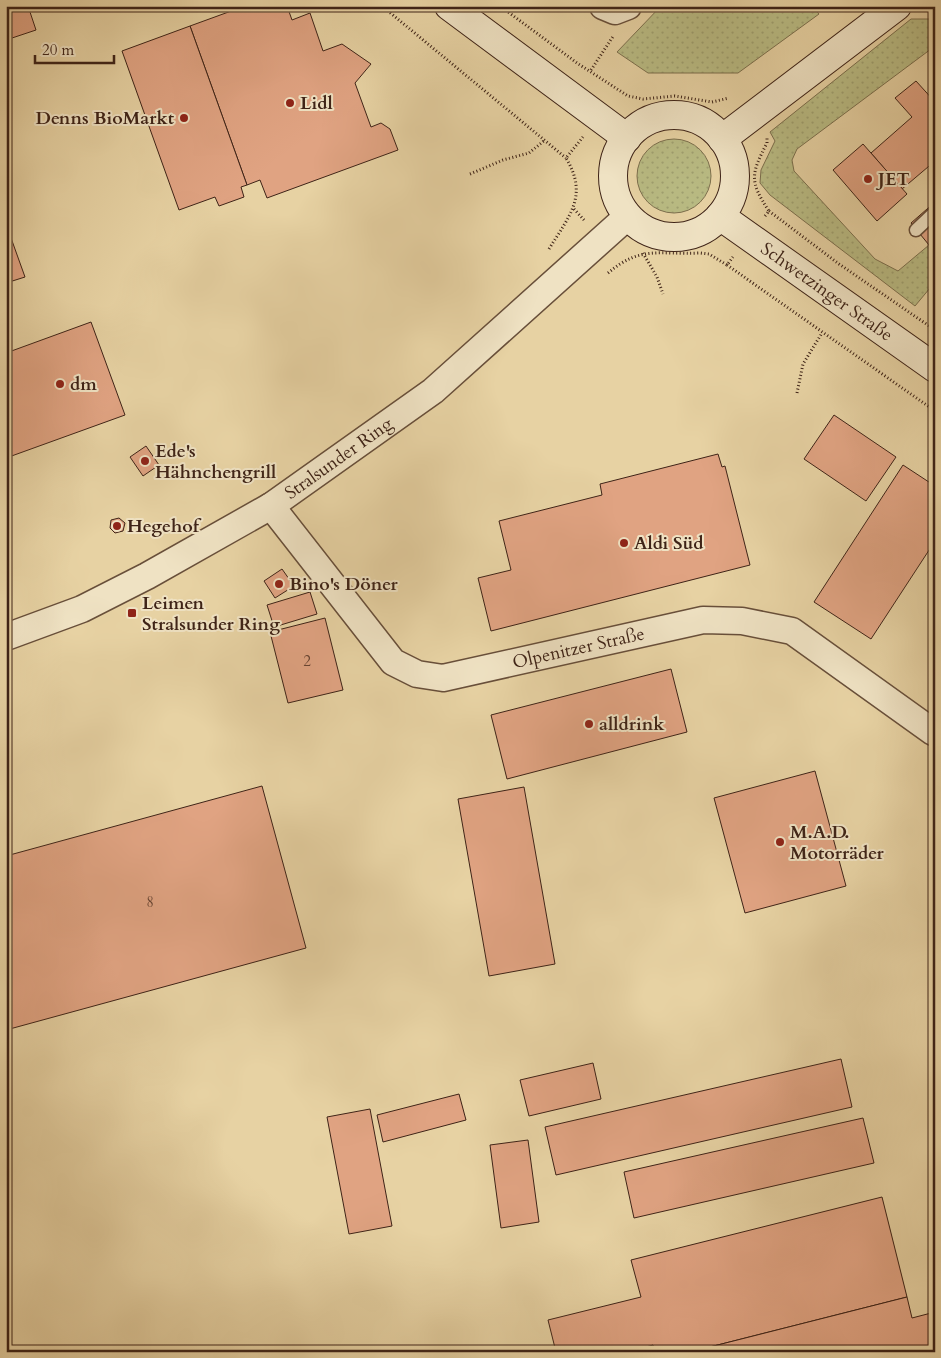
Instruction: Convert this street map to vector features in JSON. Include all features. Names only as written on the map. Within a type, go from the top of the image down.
[{"type":"main road","points":[[449,6],[626,138]]},
{"type":"main road","points":[[722,138],[896,6]]},
{"type":"main road","points":[[670,115],[682,116],[704,123],[722,138],[733,160],[735,177],[732,195],[720,216],[702,230],[679,236],[655,233],[644,228],[628,216],[620,203],[614,180],[617,156],[626,138],[647,121],[670,115]]},
{"type":"main road","name":"Schwetzinger Straße","points":[[720,216],[935,368]]},
{"type":"street","name":"Stralsunder Ring","points":[[6,637],[82,610],[271,506],[433,391],[628,216]]},
{"type":"street","name":"Olpenitzer Straße","points":[[271,506],[393,662],[417,674],[444,678],[703,620],[742,620],[792,631],[933,732]]},
{"type":"lane","points":[[916,230],[935,212]]},
{"type":"path","points":[[382,6],[566,158],[575,176],[577,187],[574,209],[547,253]]},
{"type":"path","points":[[500,6],[577,63],[591,70],[619,91],[643,99],[675,96],[712,102],[731,97],[736,100],[768,141],[755,167],[754,183],[757,194],[769,211],[839,264],[935,330]]},
{"type":"path","points":[[591,70],[614,36],[617,8]]},
{"type":"path","points":[[566,158],[619,91]]},
{"type":"path","points":[[470,174],[503,160],[529,153],[545,140]]},
{"type":"path","points":[[727,265],[769,211]]},
{"type":"path","points":[[643,253],[657,277],[662,294]]},
{"type":"path","points":[[622,261],[643,253],[709,254],[935,411]]},
{"type":"path","points":[[797,393],[804,364],[822,333]]},
{"type":"green space","points":[[661,6],[812,6],[819,14],[738,73],[648,73],[617,52]]},
{"type":"green space","points":[[911,19],[935,19],[935,46],[797,149],[792,160],[794,171],[875,259],[898,271],[935,240],[935,282],[915,306],[770,195],[760,183],[761,170],[775,141],[770,132]]},
{"type":"green space","points":[[667,139],[681,139],[695,145],[705,155],[711,169],[711,183],[705,197],[695,207],[681,213],[667,213],[653,207],[643,197],[637,183],[637,169],[643,155],[653,145]]},
{"type":"building","points":[[6,6],[28,6],[36,30],[6,40]]},
{"type":"building","name":"Lidl","points":[[245,6],[287,6],[292,20],[310,13],[323,51],[342,44],[371,64],[355,83],[371,127],[381,123],[390,129],[398,150],[267,198],[260,180],[247,185],[190,26]]},
{"type":"building","name":"Denns BioMarkt","points":[[190,26],[247,185],[241,187],[244,197],[219,206],[215,197],[179,210],[122,51]]},
{"type":"building","points":[[916,81],[935,102],[935,161],[902,189],[871,153],[912,117],[895,98]]},
{"type":"building","name":"JET","points":[[863,144],[907,194],[877,221],[833,170]]},
{"type":"building","points":[[935,202],[935,240],[929,245],[911,223]]},
{"type":"building","points":[[6,224],[25,277],[6,283]]},
{"type":"building","name":"dm","points":[[91,322],[125,415],[6,458],[6,353]]},
{"type":"building","points":[[834,415],[896,457],[866,501],[804,459]]},
{"type":"building","name":"Ede's Hähnchengrill","points":[[146,446],[159,465],[143,476],[130,457]]},
{"type":"building","name":"Aldi Süd","points":[[718,454],[722,467],[725,466],[750,565],[491,631],[478,578],[511,570],[499,521],[602,495],[600,484]]},
{"type":"building","points":[[903,465],[935,486],[935,541],[871,639],[814,602]]},
{"type":"building","name":"Hegehof","points":[[119,518],[125,523],[123,531],[115,533],[110,528],[111,520]]},
{"type":"building","name":"Bino's Döner","points":[[282,569],[294,586],[275,598],[264,581]]},
{"type":"building","points":[[310,592],[317,614],[274,627],[267,605]]},
{"type":"building","points":[[325,618],[343,690],[288,703],[270,632]]},
{"type":"building","name":"alldrink","points":[[671,669],[687,732],[507,779],[491,715]]},
{"type":"building","name":"M.A.D. Motorräder","points":[[815,771],[846,886],[745,913],[714,798]]},
{"type":"building","points":[[262,786],[306,948],[6,1030],[6,856]]},
{"type":"building","points":[[524,787],[555,964],[489,976],[458,799]]},
{"type":"building","points":[[841,1059],[852,1107],[556,1175],[545,1127]]},
{"type":"building","points":[[593,1063],[601,1099],[529,1116],[520,1080]]},
{"type":"building","points":[[459,1094],[466,1120],[383,1142],[377,1115]]},
{"type":"building","points":[[370,1109],[392,1226],[349,1234],[327,1117]]},
{"type":"building","points":[[863,1118],[874,1163],[634,1218],[624,1172]]},
{"type":"building","points":[[528,1140],[539,1222],[501,1228],[490,1145]]},
{"type":"building","points":[[882,1197],[907,1297],[690,1352],[655,1352],[653,1345],[628,1352],[556,1352],[548,1320],[641,1297],[631,1260]]},
{"type":"building","points":[[907,1297],[912,1318],[935,1312],[935,1352],[690,1352]]},
{"type":"place","name":"Lidl","points":[[290,103]]},
{"type":"place","name":"Denns BioMarkt","points":[[184,118]]},
{"type":"place","name":"JET","points":[[868,179]]},
{"type":"place","name":"dm","points":[[60,384]]},
{"type":"place","name":"Ede's Hähnchengrill","points":[[145,461]]},
{"type":"place","name":"Hegehof","points":[[117,526]]},
{"type":"place","name":"Aldi Süd","points":[[624,543]]},
{"type":"place","name":"Bino's Döner","points":[[279,584]]},
{"type":"place","name":"Leimen Stralsunder Ring","points":[[132,613]]},
{"type":"place","name":"alldrink","points":[[589,724]]},
{"type":"place","name":"M.A.D. Motorräder","points":[[780,842]]}]
